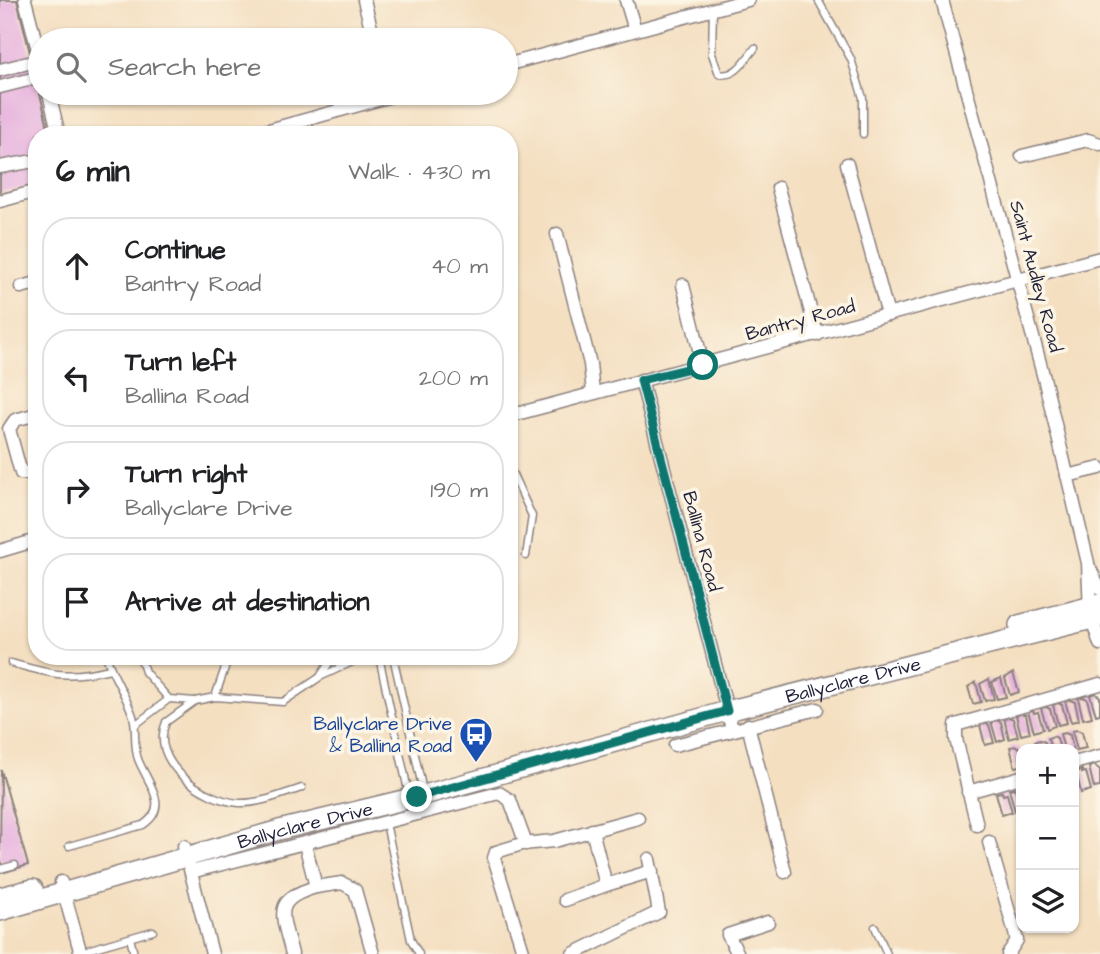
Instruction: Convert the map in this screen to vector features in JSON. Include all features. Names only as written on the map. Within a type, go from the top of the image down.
[{"type":"street","points":[[25,0],[32,28]]},
{"type":"street","points":[[364,0],[371,28]]},
{"type":"street","points":[[626,0],[635,30]]},
{"type":"street","points":[[518,62],[748,0]]},
{"type":"street","name":"Saint Audley Road","points":[[942,0],[1020,279],[1088,564],[1100,644]]},
{"type":"street","points":[[0,70],[28,62]]},
{"type":"street","points":[[0,87],[28,80]]},
{"type":"street","points":[[52,105],[58,126]]},
{"type":"street","points":[[282,126],[354,105]]},
{"type":"street","points":[[1022,156],[1088,140],[1100,144]]},
{"type":"street","points":[[0,167],[28,162]]},
{"type":"street","points":[[847,164],[888,315]]},
{"type":"street","points":[[778,188],[817,335]]},
{"type":"street","points":[[0,201],[28,193]]},
{"type":"street","points":[[557,234],[598,391]]},
{"type":"street","name":"Bantry Road","points":[[518,413],[1100,258]]},
{"type":"street","points":[[683,285],[703,365]]},
{"type":"street","points":[[21,288],[28,286]]},
{"type":"street","name":"Ballina Road","points":[[641,380],[728,714]]},
{"type":"street","points":[[28,416],[15,420],[9,429],[20,471],[28,474]]},
{"type":"street","points":[[1067,476],[1100,468]]},
{"type":"street","points":[[0,551],[28,543]]},
{"type":"street","name":"Saint Audley Road","points":[[1088,564],[1100,589]]},
{"type":"street","name":"Ballyclare Drive","points":[[0,897],[62,887],[187,858],[418,799],[1095,611]]},
{"type":"street","points":[[977,825],[956,725],[1100,684]]},
{"type":"street","points":[[675,745],[728,714],[748,725],[817,709]]},
{"type":"street","points":[[748,725],[785,872]]},
{"type":"street","points":[[1079,762],[1100,756]]},
{"type":"street","points":[[968,792],[1016,778]]},
{"type":"street","points":[[212,954],[187,858],[305,844],[386,822],[418,799],[503,793],[510,800],[527,844]]},
{"type":"street","points":[[524,954],[494,858],[498,851],[527,844],[545,844],[638,818]]},
{"type":"street","points":[[592,830],[607,885]]},
{"type":"street","points":[[989,842],[1017,940],[1008,954]]},
{"type":"street","points":[[305,844],[316,887]]},
{"type":"street","points":[[565,900],[607,885],[650,865],[659,912],[573,954]]},
{"type":"street","points":[[292,954],[284,918],[286,900],[291,894],[342,883],[355,890],[373,954]]},
{"type":"street","points":[[62,887],[81,953]]},
{"type":"street","name":"Ballyclare Drive","points":[[0,911],[62,887]]},
{"type":"street","points":[[738,954],[729,934],[768,922]]},
{"type":"lane","points":[[818,0],[851,59],[863,98],[863,134]]},
{"type":"lane","points":[[713,9],[712,54],[719,74],[729,75],[738,70],[755,48]]},
{"type":"lane","points":[[518,486],[532,516],[526,556]]},
{"type":"lane","points":[[11,663],[57,676],[75,677],[110,669]]},
{"type":"lane","points":[[69,846],[143,825],[153,815],[156,791],[137,756],[135,724],[109,665]]},
{"type":"lane","points":[[142,665],[145,672],[169,699]]},
{"type":"lane","points":[[215,697],[226,665]]},
{"type":"lane","points":[[320,677],[328,665]]},
{"type":"lane","points":[[135,724],[169,699],[195,701],[215,697],[283,702],[320,677],[346,665]]},
{"type":"lane","points":[[381,665],[418,799]]},
{"type":"lane","points":[[395,665],[418,799]]},
{"type":"lane","points":[[195,701],[177,712],[162,730],[163,750],[175,769],[210,794],[239,803],[254,802],[302,788]]},
{"type":"lane","points":[[386,822],[411,940],[419,954]]},
{"type":"lane","points":[[0,869],[15,865]]},
{"type":"lane","points":[[875,927],[887,954]]},
{"type":"lane","points":[[81,953],[153,931]]},
{"type":"lane","points":[[130,938],[134,954]]},
{"type":"building","points":[[0,0],[17,0],[28,45],[28,105],[43,105],[48,126],[28,126],[28,187],[0,194]]},
{"type":"building","points":[[1013,673],[1019,692],[1010,695],[1005,678]]},
{"type":"building","points":[[1001,678],[1006,697],[997,699],[992,682]]},
{"type":"building","points":[[989,679],[994,699],[985,701],[980,684]]},
{"type":"building","points":[[976,682],[981,702],[973,704],[968,687]]},
{"type":"building","points":[[1095,693],[1100,697],[1100,714],[1096,715],[1090,695]]},
{"type":"building","points":[[1078,698],[1087,699],[1092,717],[1083,719]]},
{"type":"building","points":[[1065,701],[1075,702],[1079,720],[1071,722]]},
{"type":"building","points":[[1053,705],[1062,705],[1067,723],[1058,725]]},
{"type":"building","points":[[1041,708],[1050,709],[1055,726],[1047,729]]},
{"type":"building","points":[[1033,710],[1034,713],[1038,712],[1043,729],[1034,732],[1028,711]]},
{"type":"building","points":[[1016,715],[1026,715],[1030,733],[1021,735]]},
{"type":"building","points":[[1004,718],[1013,719],[1018,736],[1009,739]]},
{"type":"building","points":[[991,721],[1001,722],[1005,739],[997,742]]},
{"type":"building","points":[[980,725],[989,725],[994,743],[985,745]]},
{"type":"building","points":[[1072,731],[1082,732],[1086,748],[1079,750]]},
{"type":"building","points":[[1060,734],[1070,735],[1072,744],[1063,744]]},
{"type":"building","points":[[1048,738],[1057,738],[1059,744],[1050,744]]},
{"type":"building","points":[[1040,740],[1046,744],[1036,744],[1035,741]]},
{"type":"building","points":[[1016,746],[1016,767],[1015,767],[1010,747]]},
{"type":"building","points":[[1094,765],[1100,770],[1100,787],[1094,788],[1089,767]]},
{"type":"building","points":[[1,770],[28,865],[5,872],[0,858]]},
{"type":"building","points":[[1079,771],[1086,772],[1091,790],[1081,793]]},
{"type":"building","points":[[1015,788],[1016,791],[1015,811],[1009,789]]},
{"type":"building","points":[[1002,792],[1003,795],[1007,794],[1012,812],[1002,815],[996,793]]},
{"type":"place","name":"Ballyclare Drive & Ballina Road","points":[[476,764]]},
{"type":"route","points":[[417,797],[727,711],[641,380],[703,365]]}]
